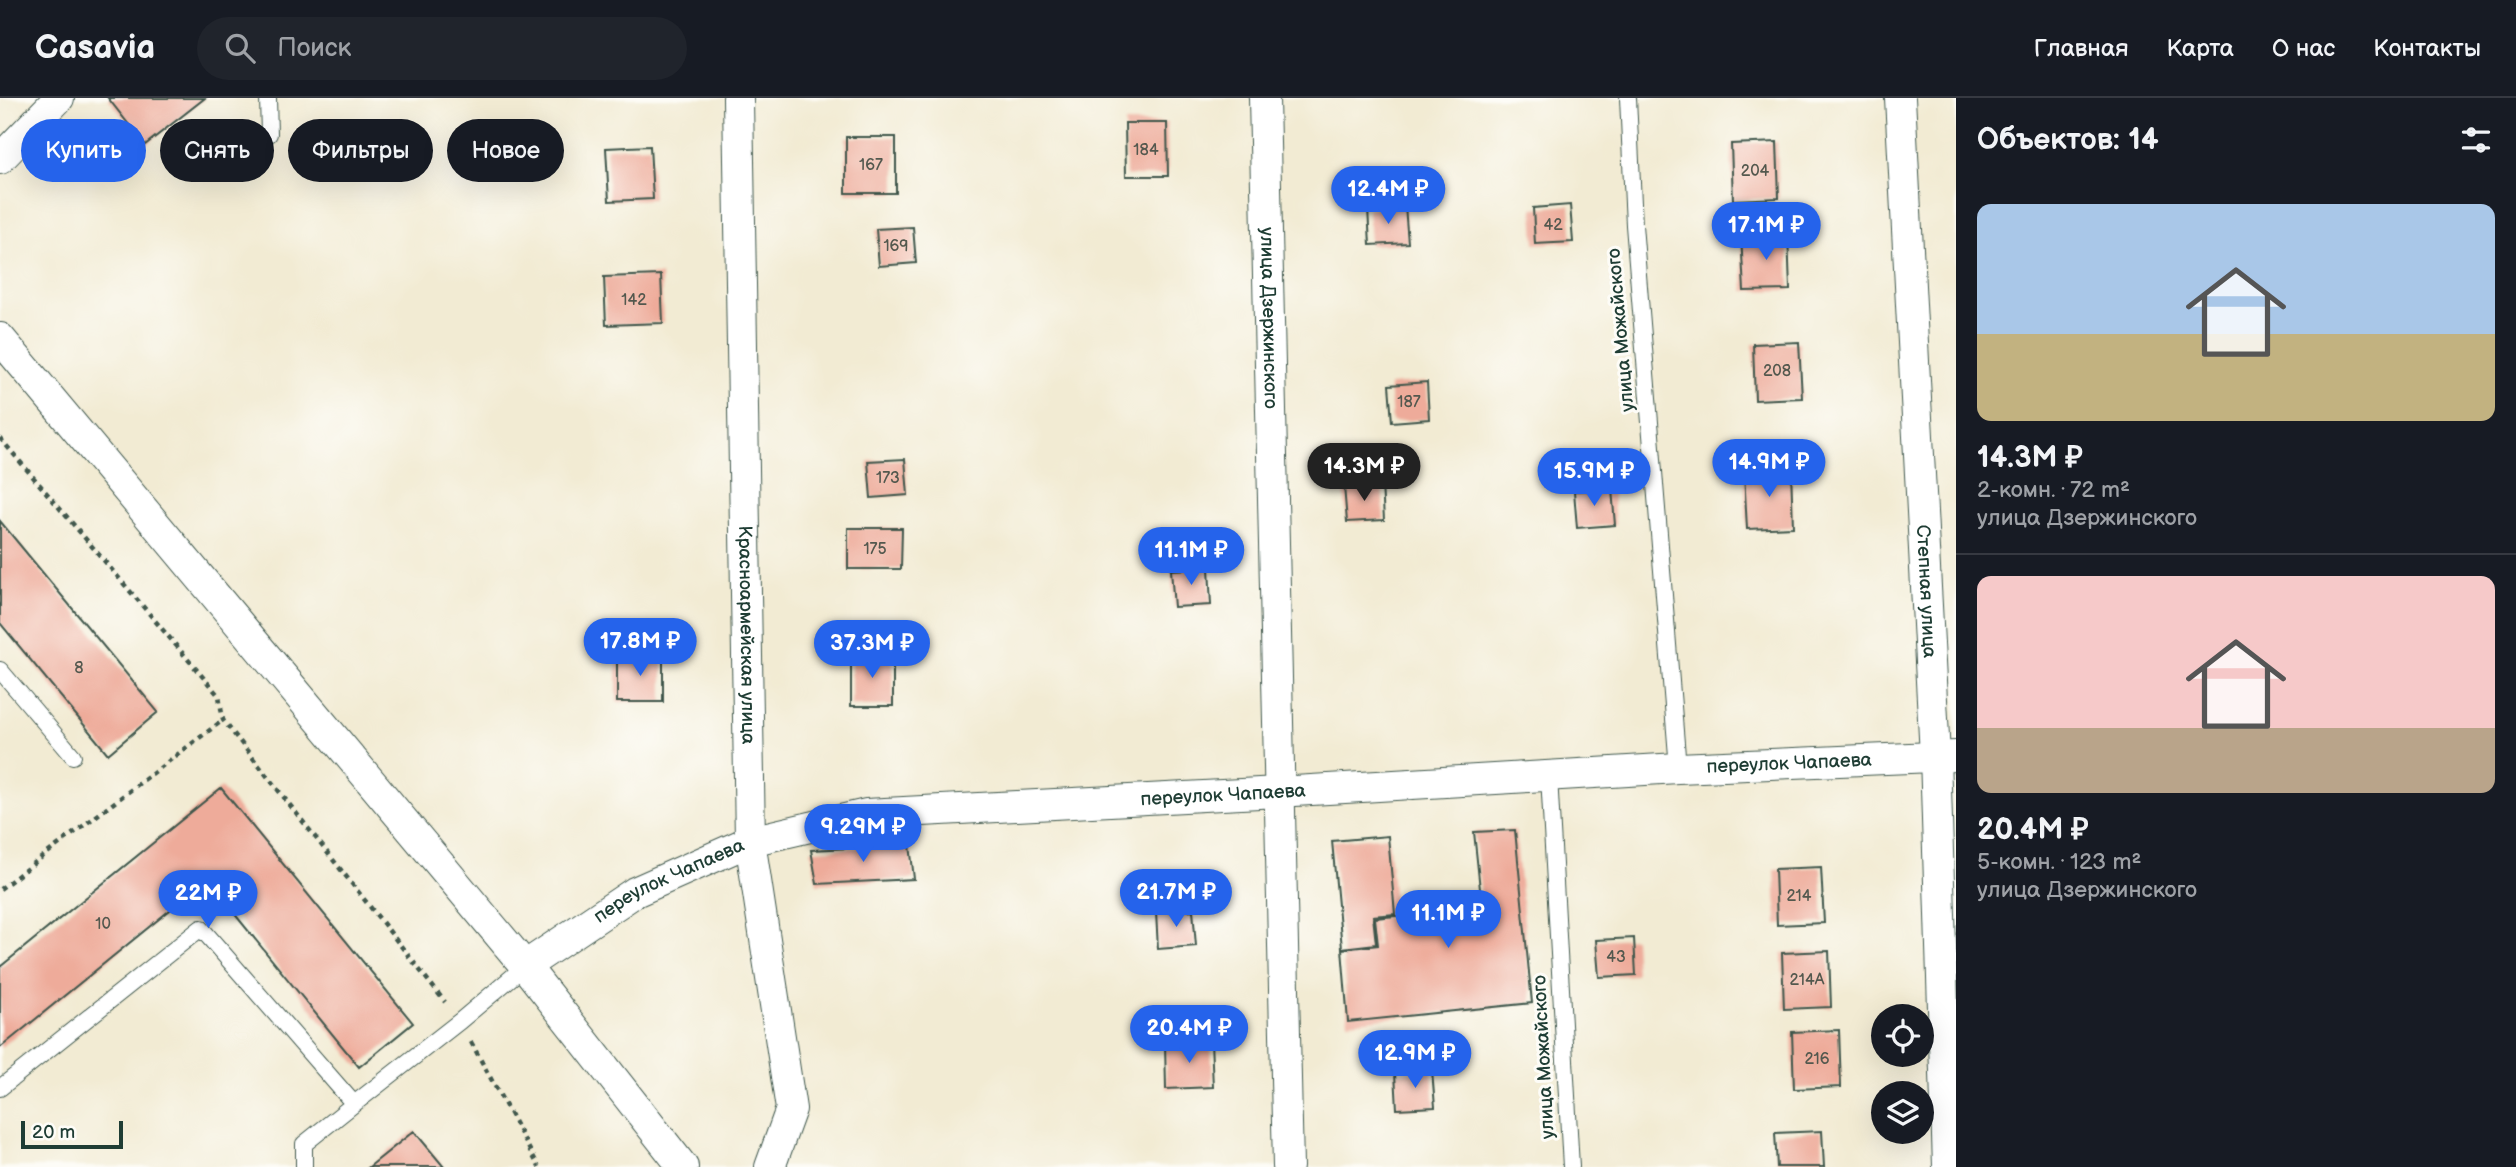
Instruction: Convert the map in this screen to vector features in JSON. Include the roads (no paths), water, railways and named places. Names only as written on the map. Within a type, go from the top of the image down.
[{"type":"street","points":[[0,159],[59,98]]},
{"type":"street","name":"Красноармейская улица","points":[[738,98],[750,841],[791,1109],[770,1167]]},
{"type":"street","name":"улица Дзержинского","points":[[1264,98],[1288,1167]]},
{"type":"street","name":"Степная улица","points":[[1900,98],[1945,756],[1948,1167]]},
{"type":"street","points":[[0,338],[525,966],[683,1167]]},
{"type":"street","name":"переулок Чапаева","points":[[525,966],[635,892],[750,841],[866,814],[1678,768],[1945,756]]},
{"type":"lane","points":[[268,98],[269,119]]},
{"type":"lane","name":"улица Можайского","points":[[1628,98],[1635,239],[1678,768]]},
{"type":"lane","points":[[0,670],[73,756]]},
{"type":"lane","name":"улица Можайского","points":[[1549,776],[1571,1167]]},
{"type":"lane","points":[[0,1088],[201,928],[354,1104]]},
{"type":"lane","points":[[304,1167],[304,1144],[525,966]]}]
